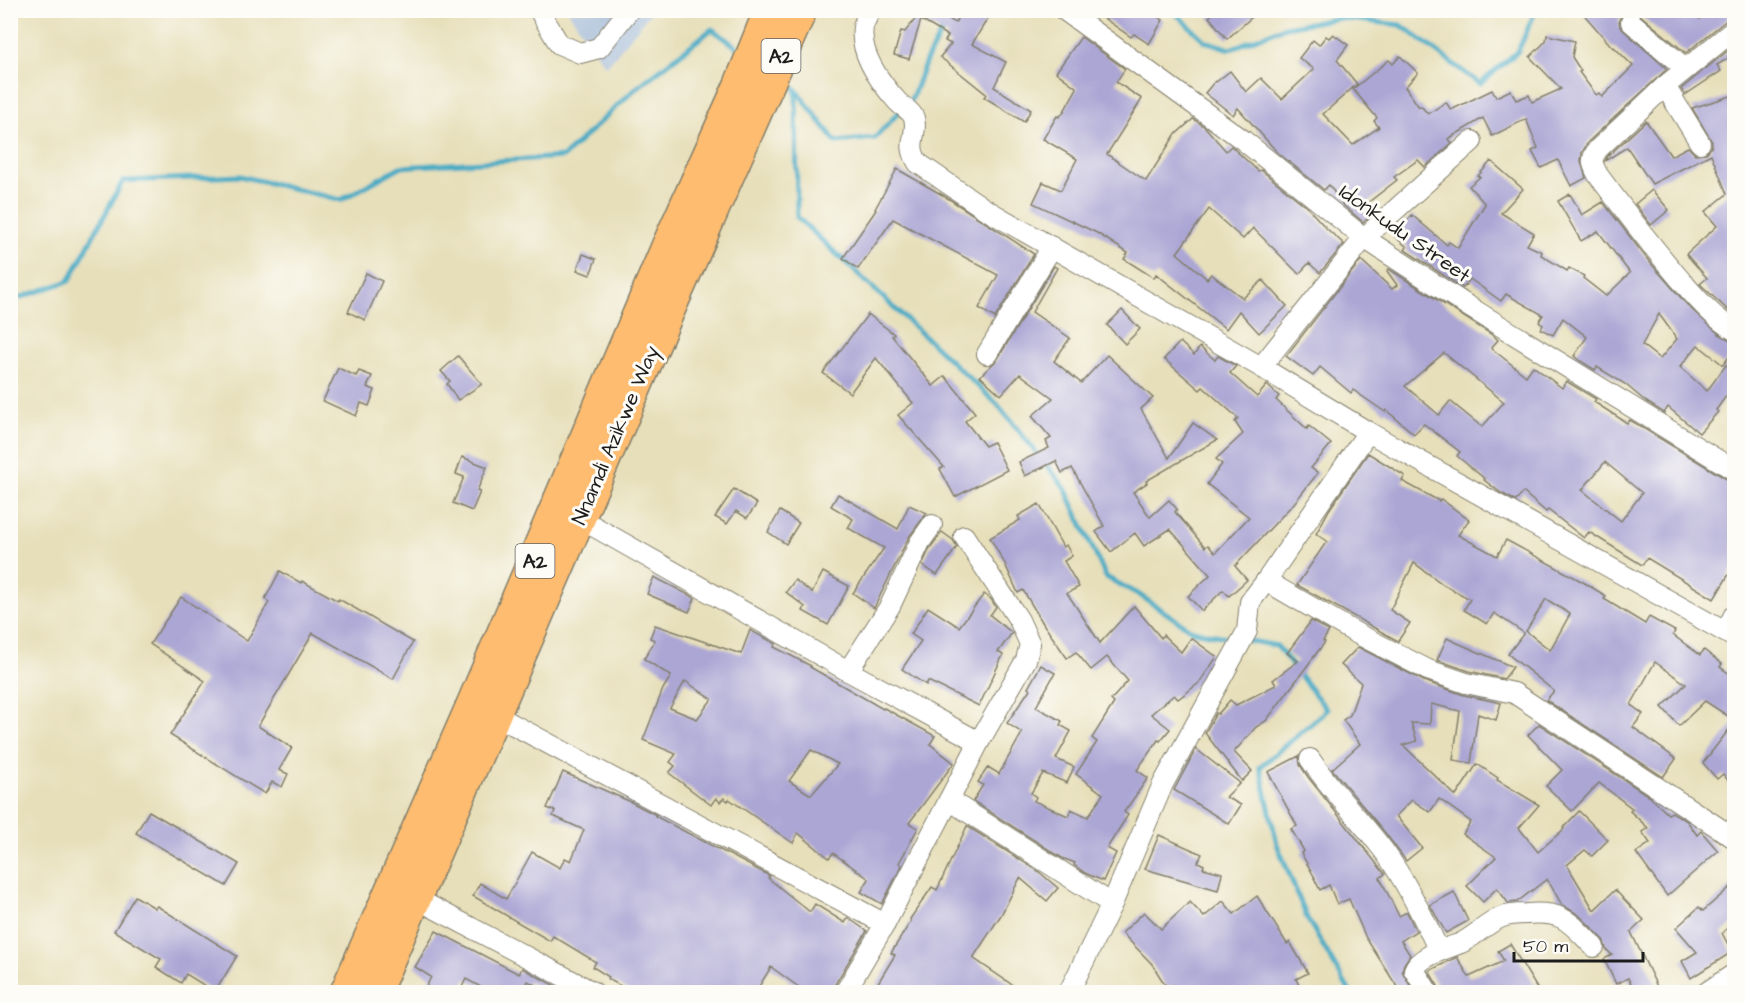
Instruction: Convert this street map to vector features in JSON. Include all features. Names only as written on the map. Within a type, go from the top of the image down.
[{"type":"highway","name":"Nnamdi Azikwe Way","points":[[347,993],[471,711],[771,10]]},
{"type":"highway","name":"Nnamdi Azikwe Way","points":[[374,993],[668,310],[800,10]]},
{"type":"street","points":[[538,10],[559,44],[580,52],[599,48],[629,10]]},
{"type":"street","points":[[871,10],[863,25],[863,49],[872,65],[914,120],[911,146],[918,163],[985,209],[1261,367],[1368,432],[1732,628]]},
{"type":"street","name":"Idonkudu Street","points":[[1064,10],[1243,140],[1364,238],[1468,306],[1734,470]]},
{"type":"street","points":[[1631,22],[1686,69]]},
{"type":"street","points":[[1730,34],[1665,86],[1598,149],[1592,158],[1592,164],[1647,241],[1700,302],[1734,330]]},
{"type":"street","points":[[1665,86],[1700,143]]},
{"type":"street","points":[[1261,367],[1364,238],[1472,141]]},
{"type":"street","points":[[987,354],[1052,247]]},
{"type":"street","points":[[1069,993],[1112,904],[1163,784],[1247,631],[1250,602],[1368,432]]},
{"type":"street","points":[[579,518],[848,671],[979,742]]},
{"type":"street","points":[[848,671],[890,606],[920,542],[932,525]]},
{"type":"street","points":[[845,993],[885,924],[979,742],[1026,660],[1030,644],[1019,620],[964,536]]},
{"type":"street","points":[[1266,581],[1356,633],[1428,670],[1466,683],[1514,693],[1734,838]]},
{"type":"street","points":[[495,715],[885,924]]},
{"type":"street","points":[[1310,759],[1339,799],[1378,843],[1439,951]]},
{"type":"street","points":[[949,800],[1112,904]]},
{"type":"street","points":[[415,898],[593,993]]},
{"type":"street","points":[[1428,993],[1414,970],[1415,965],[1439,951],[1472,938],[1500,918],[1544,912],[1557,915],[1568,921],[1594,946]]},
{"type":"street","points":[[1707,993],[1734,974]]},
{"type":"shaded area","points":[[568,11],[652,11],[606,67]]},
{"type":"building","points":[[905,10],[935,10],[955,23],[962,10],[993,10],[972,44],[1006,62],[994,87],[1031,110],[1024,122],[984,97],[986,94],[940,57],[951,44],[945,41],[948,36],[921,20],[909,59],[894,55],[901,31],[905,32],[917,17]]},
{"type":"building","points":[[1092,10],[1147,10],[1163,20],[1149,44],[1134,34],[1131,37]]},
{"type":"building","points":[[1217,10],[1260,10],[1227,39],[1209,17]]},
{"type":"building","points":[[1580,10],[1628,10],[1619,20],[1620,27],[1667,69],[1588,142],[1582,153],[1581,161],[1586,178],[1571,186],[1558,160],[1541,168],[1532,151],[1538,148],[1526,119],[1492,136],[1483,118],[1448,139],[1452,143],[1425,167],[1418,160],[1394,177],[1397,180],[1365,205],[1370,212],[1370,217],[1363,222],[1343,205],[1329,185],[1324,190],[1277,152],[1238,108],[1233,115],[1205,93],[1215,81],[1230,71],[1246,92],[1261,78],[1282,99],[1314,69],[1299,58],[1313,40],[1319,45],[1326,36],[1329,38],[1333,34],[1348,45],[1337,60],[1357,84],[1323,114],[1353,145],[1379,127],[1374,121],[1377,118],[1353,89],[1389,60],[1393,64],[1400,56],[1418,73],[1405,87],[1419,107],[1421,106],[1428,114],[1446,102],[1451,110],[1492,90],[1496,97],[1511,90],[1516,100],[1529,95],[1532,102],[1561,89],[1530,57],[1546,41],[1547,35],[1575,41],[1572,57],[1581,71],[1579,72],[1596,95],[1599,93],[1602,97],[1633,66],[1613,48]]},
{"type":"building","points":[[1634,10],[1690,10],[1700,19],[1711,10],[1734,10],[1734,14],[1686,53]]},
{"type":"building","points":[[1081,37],[1125,69],[1116,82],[1142,99],[1107,154],[1146,181],[1175,135],[1193,119],[1205,127],[1226,151],[1231,146],[1258,171],[1261,170],[1307,207],[1344,244],[1320,273],[1309,263],[1299,274],[1253,228],[1243,239],[1209,209],[1177,253],[1207,279],[1211,274],[1243,298],[1263,280],[1287,306],[1259,333],[1239,311],[1226,329],[1156,274],[1154,278],[1124,259],[1128,253],[1097,233],[1033,203],[1043,182],[1061,190],[1077,159],[1043,139],[1057,116],[1063,113],[1077,88],[1056,72]]},
{"type":"building","points":[[1731,48],[1734,55],[1717,65],[1721,71],[1685,95],[1681,89]]},
{"type":"building","points":[[1734,95],[1734,316],[1700,284],[1707,278],[1686,254],[1717,226],[1705,212],[1727,194],[1711,154],[1652,184],[1627,147],[1605,161],[1646,121],[1671,156],[1688,147],[1695,154],[1706,153],[1711,148],[1712,142],[1692,108]]},
{"type":"building","points":[[1491,161],[1523,189],[1501,213],[1534,233],[1527,245],[1542,252],[1541,255],[1567,271],[1569,268],[1584,276],[1583,278],[1606,296],[1630,273],[1598,231],[1581,241],[1558,201],[1570,194],[1582,215],[1603,202],[1648,260],[1689,307],[1719,334],[1734,342],[1734,350],[1723,365],[1698,345],[1680,367],[1707,391],[1726,365],[1734,371],[1734,385],[1716,410],[1718,412],[1699,433],[1668,407],[1664,413],[1625,384],[1597,367],[1595,370],[1574,356],[1587,337],[1563,318],[1553,335],[1541,329],[1543,325],[1539,322],[1543,315],[1506,294],[1501,301],[1470,279],[1463,288],[1405,250],[1407,247],[1394,236],[1412,215],[1447,245],[1449,242],[1458,248],[1485,204],[1469,186],[1480,177],[1478,176]],"holes":[[[1659,314],[1677,339],[1660,359],[1642,345]]]},
{"type":"building","points":[[897,169],[946,197],[1034,254],[995,318],[979,308],[998,275],[893,219],[858,269],[843,258],[876,210]]},
{"type":"building","points":[[1652,190],[1669,210],[1651,225],[1635,204]]},
{"type":"building","points":[[583,254],[596,259],[590,275],[577,270]]},
{"type":"building","points":[[1361,260],[1392,289],[1397,285],[1387,271],[1389,269],[1494,336],[1498,340],[1491,348],[1526,376],[1533,366],[1562,388],[1566,381],[1596,399],[1594,402],[1627,423],[1630,420],[1734,482],[1734,566],[1714,599],[1647,558],[1642,565],[1589,532],[1584,538],[1548,510],[1546,512],[1523,492],[1516,501],[1501,493],[1457,456],[1460,452],[1424,424],[1414,434],[1386,410],[1385,412],[1353,390],[1351,393],[1320,367],[1313,376],[1286,356]],"holes":[[[1444,353],[1504,402],[1482,427],[1450,401],[1439,415],[1405,386]],[[1605,462],[1642,493],[1621,521],[1582,490]]]},
{"type":"building","points":[[1054,266],[1057,268],[1032,312],[1070,338],[1054,361],[1081,383],[1107,355],[1153,398],[1141,409],[1169,458],[1193,423],[1217,440],[1146,481],[1147,483],[1133,492],[1150,517],[1169,500],[1177,509],[1175,512],[1205,547],[1208,545],[1215,553],[1249,517],[1207,484],[1222,464],[1216,459],[1243,434],[1235,422],[1238,418],[1203,387],[1200,390],[1164,359],[1180,342],[1194,355],[1200,347],[1215,360],[1218,356],[1236,366],[1230,373],[1257,397],[1267,385],[1279,396],[1276,400],[1307,429],[1309,426],[1331,444],[1311,468],[1318,473],[1295,502],[1235,566],[1247,580],[1229,596],[1223,590],[1202,611],[1188,596],[1210,575],[1170,529],[1144,546],[1135,533],[1111,552],[1096,532],[1104,526],[1072,468],[1062,473],[1056,461],[1025,476],[1019,462],[1049,448],[1046,441],[1051,438],[1032,416],[1053,398],[1020,374],[1001,395],[980,376],[997,360]]},
{"type":"building","points":[[366,273],[382,281],[365,320],[348,312]]},
{"type":"building","points":[[1122,310],[1140,329],[1125,344],[1107,325]]},
{"type":"building","points":[[868,314],[894,334],[892,336],[933,386],[945,376],[975,413],[965,421],[985,446],[993,442],[1007,470],[955,497],[940,469],[944,467],[898,415],[913,403],[876,358],[850,393],[823,373]]},
{"type":"building","points":[[458,356],[482,384],[458,400],[447,384],[450,381],[441,371]]},
{"type":"building","points":[[338,368],[356,376],[359,371],[372,376],[367,387],[375,390],[369,406],[361,403],[356,416],[323,401]]},
{"type":"building","points":[[1368,453],[1405,476],[1402,481],[1439,501],[1441,499],[1469,520],[1458,535],[1497,556],[1506,540],[1583,582],[1606,596],[1604,599],[1645,624],[1649,617],[1675,631],[1673,635],[1700,655],[1704,650],[1722,664],[1720,667],[1734,677],[1734,720],[1705,701],[1679,726],[1662,707],[1686,684],[1655,662],[1631,705],[1643,714],[1633,727],[1676,759],[1663,777],[1546,700],[1554,691],[1508,654],[1524,633],[1494,613],[1487,624],[1464,610],[1470,599],[1444,585],[1414,563],[1390,610],[1410,623],[1398,641],[1297,585],[1327,541],[1316,534],[1329,510]],"holes":[[[1546,599],[1570,614],[1550,650],[1526,631]]]},
{"type":"building","points":[[462,457],[487,467],[472,511],[453,503],[464,477],[456,474]]},
{"type":"building","points":[[734,489],[757,504],[747,518],[736,511],[727,524],[715,517]]},
{"type":"building","points":[[838,494],[898,529],[909,505],[927,513],[909,537],[874,608],[853,593],[884,548],[848,528],[853,519],[831,506]]},
{"type":"building","points":[[1039,504],[1063,547],[1066,545],[1072,556],[1064,561],[1079,587],[1067,593],[1100,643],[1134,606],[1161,638],[1163,635],[1181,652],[1191,638],[1217,657],[1199,683],[1178,699],[1174,695],[1151,714],[1170,729],[1160,741],[1158,740],[1137,770],[1148,778],[1124,812],[1128,815],[1107,848],[1116,853],[1103,881],[1085,873],[1074,865],[1075,863],[1062,858],[973,801],[983,785],[978,782],[988,767],[999,774],[1022,733],[1007,723],[1030,689],[1028,688],[1041,665],[1055,673],[1036,707],[1062,721],[1060,725],[1071,731],[1056,759],[1074,767],[1067,783],[1043,773],[1031,793],[1036,797],[1034,801],[1068,816],[1071,809],[1088,817],[1103,794],[1076,774],[1097,742],[1092,738],[1114,703],[1111,700],[1128,681],[1107,657],[1091,670],[1076,652],[1067,658],[1023,590],[1018,593],[990,538],[1020,520],[1018,516]]},
{"type":"building","points":[[780,511],[799,523],[786,544],[768,532]]},
{"type":"building","points":[[942,532],[953,540],[957,547],[937,575],[922,565],[930,548]]},
{"type":"building","points":[[280,571],[338,601],[339,599],[413,642],[393,679],[313,633],[258,726],[292,748],[279,770],[288,774],[282,787],[272,782],[265,794],[170,735],[205,681],[150,644],[181,597],[247,641],[269,602],[265,599]]},
{"type":"building","points":[[823,572],[849,586],[828,625],[803,611],[805,607],[786,592],[795,580],[812,593]]},
{"type":"building","points":[[654,577],[695,598],[689,612],[647,594]]},
{"type":"building","points":[[984,594],[996,607],[990,615],[1012,633],[998,652],[1003,655],[979,706],[928,681],[926,685],[902,669],[921,641],[911,634],[928,607],[959,627]]},
{"type":"building","points":[[1311,621],[1329,631],[1323,641],[1325,642],[1266,721],[1256,727],[1234,752],[1252,771],[1242,781],[1205,733],[1216,713],[1218,714],[1230,700],[1236,705],[1276,685],[1273,680],[1298,661],[1287,653]]},
{"type":"building","points":[[655,625],[741,654],[750,630],[776,644],[774,647],[935,736],[930,744],[954,763],[909,823],[918,828],[899,863],[902,865],[882,904],[861,892],[869,879],[833,853],[829,858],[798,833],[793,843],[729,799],[728,801],[724,798],[720,802],[716,798],[711,805],[669,773],[675,766],[670,762],[676,754],[643,740],[663,689],[671,676],[644,659],[655,640],[650,638]],"holes":[[[685,681],[712,699],[697,719],[670,708]],[[811,750],[838,764],[811,795],[789,781]]]},
{"type":"building","points":[[1447,638],[1513,667],[1504,679],[1469,671],[1437,660]]},
{"type":"building","points":[[1358,647],[1424,681],[1464,695],[1501,703],[1496,720],[1478,714],[1471,763],[1453,760],[1460,711],[1431,704],[1430,724],[1411,723],[1417,741],[1403,745],[1456,796],[1477,764],[1498,778],[1497,780],[1539,805],[1519,828],[1538,852],[1564,829],[1579,811],[1608,840],[1592,856],[1585,850],[1567,865],[1594,910],[1615,890],[1644,920],[1631,932],[1660,993],[1635,993],[1628,978],[1616,984],[1604,959],[1612,955],[1606,949],[1603,939],[1579,915],[1562,905],[1547,879],[1517,902],[1508,903],[1497,888],[1483,902],[1467,886],[1496,857],[1463,834],[1471,822],[1439,799],[1430,812],[1412,800],[1396,816],[1422,848],[1406,861],[1332,769],[1360,744],[1343,720],[1350,715],[1361,683],[1341,665]]},
{"type":"building","points":[[1734,723],[1734,788],[1723,774],[1717,779],[1703,763]]},
{"type":"building","points":[[1539,724],[1649,796],[1668,814],[1672,812],[1687,821],[1697,835],[1701,831],[1718,851],[1667,896],[1636,853],[1650,843],[1642,832],[1648,828],[1630,811],[1633,809],[1599,783],[1572,811],[1546,786],[1562,770],[1528,735]]},
{"type":"building","points":[[1196,749],[1240,783],[1226,797],[1241,805],[1229,824],[1174,790]]},
{"type":"building","points":[[1299,756],[1300,765],[1308,777],[1385,874],[1380,878],[1399,916],[1407,912],[1416,931],[1401,941],[1410,955],[1402,971],[1414,993],[1401,993],[1366,938],[1349,899],[1337,904],[1329,885],[1320,890],[1301,853],[1304,851],[1291,829],[1297,826],[1268,772]]},
{"type":"building","points":[[563,772],[631,802],[770,876],[768,878],[810,912],[815,904],[845,923],[848,918],[867,931],[830,993],[807,993],[771,967],[755,993],[633,993],[608,979],[609,977],[593,967],[596,962],[553,936],[550,941],[473,896],[480,883],[506,899],[532,852],[560,868],[565,858],[571,861],[584,830],[553,816],[555,811],[547,808]]},
{"type":"building","points":[[149,811],[239,864],[226,886],[136,833]]},
{"type":"building","points":[[967,826],[1038,871],[1058,888],[1047,901],[1020,878],[1001,915],[973,958],[1024,993],[887,993],[876,986],[895,955],[891,953],[911,921],[910,919],[932,887],[937,890]]},
{"type":"building","points":[[1159,835],[1202,854],[1198,862],[1204,865],[1203,868],[1222,873],[1218,890],[1145,869]]},
{"type":"building","points":[[1734,884],[1734,922],[1722,933],[1732,952],[1691,978],[1682,961],[1697,952],[1676,928],[1699,907],[1703,911]]},
{"type":"building","points":[[1454,892],[1468,921],[1446,933],[1430,905]]},
{"type":"building","points":[[135,896],[155,908],[157,906],[237,956],[215,992],[186,974],[181,983],[156,967],[161,959],[114,931]]},
{"type":"building","points":[[1257,896],[1287,944],[1290,942],[1308,973],[1296,979],[1303,993],[1177,993],[1173,985],[1167,988],[1152,964],[1122,933],[1144,912],[1161,929],[1190,902],[1204,917],[1223,901],[1234,914]]},
{"type":"building","points":[[436,931],[519,974],[522,968],[568,993],[549,993],[528,981],[523,993],[492,993],[466,979],[459,993],[423,993],[431,977],[415,967]]},
{"type":"building","points":[[1510,944],[1540,993],[1440,993],[1429,971],[1457,957],[1469,977],[1504,961],[1498,951]]},
{"type":"waterway","points":[[781,79],[796,90],[836,142],[875,138],[912,98],[926,61],[953,10]]},
{"type":"waterway","points":[[1172,10],[1205,41],[1230,49],[1285,27],[1340,18],[1401,25],[1480,84],[1518,51],[1536,10]]},
{"type":"waterway","points":[[10,301],[69,281],[123,181],[240,176],[341,200],[400,167],[563,157],[634,90],[712,29],[742,51]]},
{"type":"waterway","points":[[796,90],[797,217],[998,405],[1065,488],[1106,577],[1138,594],[1193,631],[1237,639]]},
{"type":"waterway","points":[[1246,640],[1277,646],[1327,710],[1260,767],[1277,844],[1307,918],[1350,992]]}]
